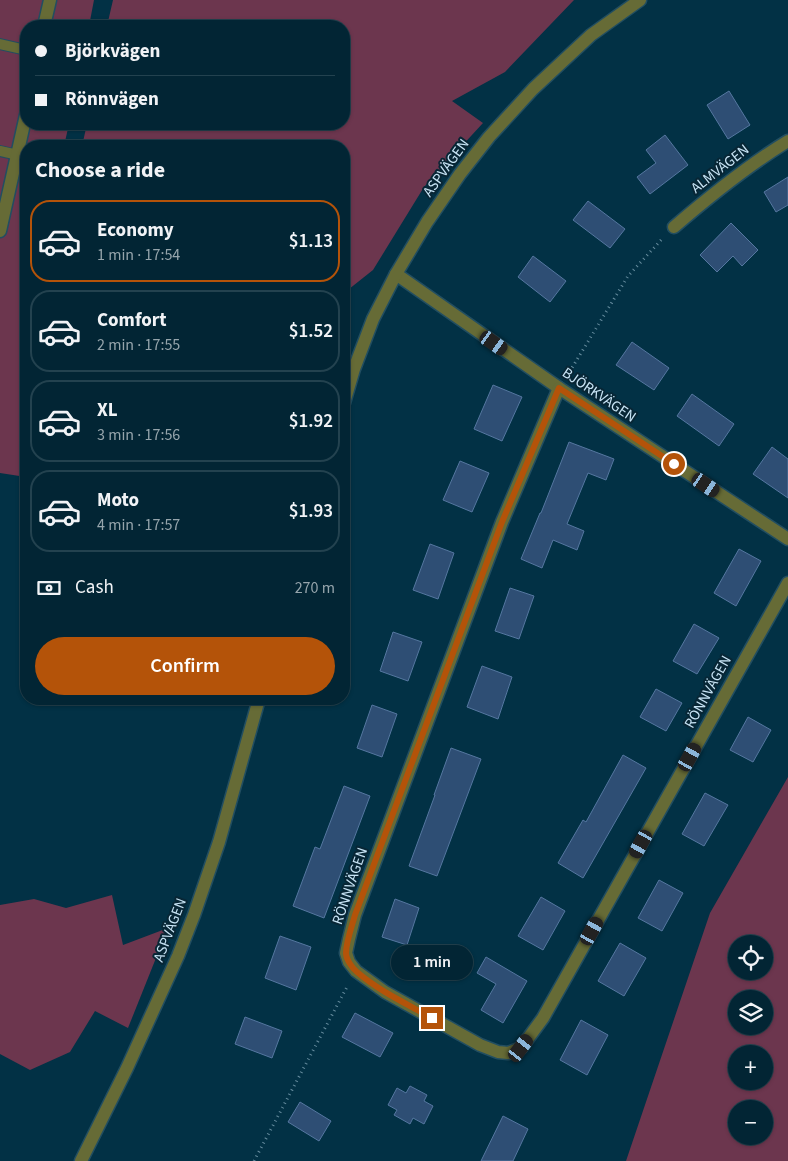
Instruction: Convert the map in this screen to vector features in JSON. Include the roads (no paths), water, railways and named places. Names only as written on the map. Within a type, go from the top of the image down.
[{"type":"street","points":[[45,20],[50,0]]},
{"type":"street","name":"ASPVÄGEN","points":[[350,382],[373,320],[396,274],[427,222],[460,174],[489,137],[533,88],[592,36],[640,0]]},
{"type":"street","name":"ALMVÄGEN","points":[[674,227],[704,201],[760,158],[788,141]]},
{"type":"street","points":[[0,231],[20,145]]},
{"type":"street","name":"BJÖRKVÄGEN","points":[[396,274],[559,388],[788,539]]},
{"type":"street","name":"RÖNNVÄGEN","points":[[559,388],[502,522],[355,915],[348,938],[346,953],[349,962],[356,971],[385,992],[480,1045],[498,1052],[508,1053],[521,1048],[543,1018],[788,583]]},
{"type":"street","name":"ASPVÄGEN","points":[[81,1161],[127,1068],[178,956],[219,842],[257,705]]},
{"type":"lane","points":[[0,44],[20,49]]},
{"type":"lane","points":[[0,151],[18,155]]}]
